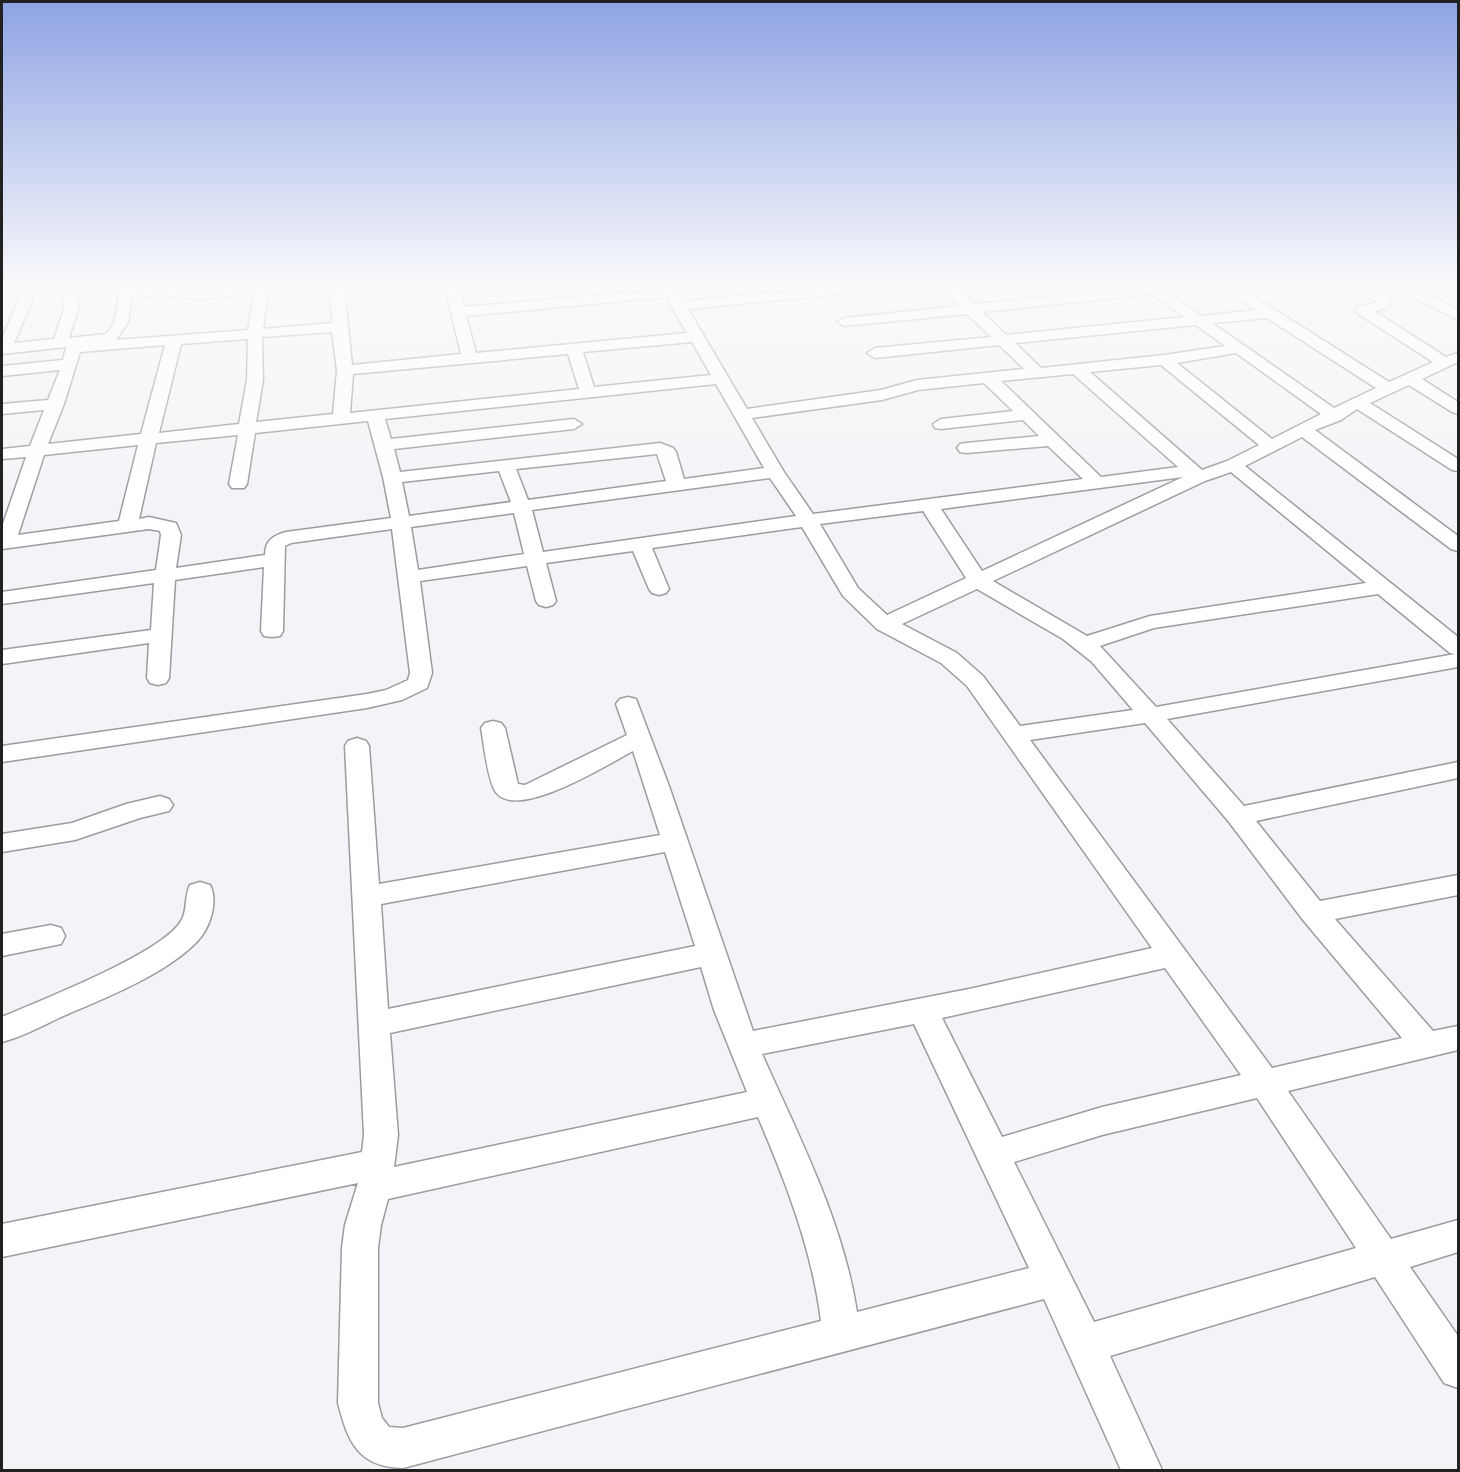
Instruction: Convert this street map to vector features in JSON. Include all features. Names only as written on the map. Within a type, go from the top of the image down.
[{"type":"street","points":[[2,371],[52,356]]},
{"type":"street","points":[[69,356],[56,404],[4,543],[128,525],[149,523],[169,527],[171,536],[165,576],[158,678]]},
{"type":"street","points":[[128,525],[170,356]]},
{"type":"street","points":[[238,484],[255,380],[255,356]]},
{"type":"street","points":[[341,418],[345,370],[343,356]]},
{"type":"street","points":[[469,356],[470,360]]},
{"type":"street","points":[[345,370],[515,356]]},
{"type":"street","points":[[577,356],[588,393]]},
{"type":"street","points":[[707,356],[775,472],[808,520],[850,592],[859,603],[885,624],[949,658],[975,681],[1264,1082],[1458,1369]]},
{"type":"street","points":[[1019,356],[1036,372]]},
{"type":"street","points":[[743,414],[874,396],[917,385],[1191,356]]},
{"type":"street","points":[[1251,356],[1335,416]]},
{"type":"street","points":[[1337,356],[1389,389]]},
{"type":"street","points":[[408,577],[808,520],[1196,474],[1233,465],[1335,416],[1358,402],[1455,359]]},
{"type":"street","points":[[1164,360],[1270,446]]},
{"type":"street","points":[[1077,369],[1196,474]]},
{"type":"street","points":[[988,378],[1098,484]]},
{"type":"street","points":[[2,454],[722,379]]},
{"type":"street","points":[[1411,379],[1458,409]]},
{"type":"street","points":[[1358,402],[1458,464]]},
{"type":"street","points":[[2,409],[56,404]]},
{"type":"street","points":[[2,754],[349,704],[408,690],[419,682],[421,673],[401,524],[385,446],[375,415]]},
{"type":"street","points":[[941,424],[1027,415]]},
{"type":"street","points":[[385,446],[574,424]]},
{"type":"street","points":[[1303,430],[1458,545]]},
{"type":"street","points":[[966,448],[1053,440]]},
{"type":"street","points":[[391,478],[660,448],[667,452],[677,487]]},
{"type":"street","points":[[1233,465],[1458,648]]},
{"type":"street","points":[[506,466],[522,507],[537,558],[546,601]]},
{"type":"street","points":[[272,632],[275,546],[286,538],[775,472]]},
{"type":"street","points":[[885,624],[1196,474]]},
{"type":"street","points":[[2,499],[21,497]]},
{"type":"street","points":[[929,505],[977,579],[993,591],[1085,644],[1151,715],[1238,816],[1313,913],[1426,1045]]},
{"type":"street","points":[[640,543],[659,589]]},
{"type":"street","points":[[2,598],[274,560]]},
{"type":"street","points":[[1085,644],[1149,622],[1381,587]]},
{"type":"street","points":[[2,657],[161,634]]},
{"type":"street","points":[[1012,735],[1151,715],[1458,660]]},
{"type":"street","points":[[628,704],[729,1009],[806,1194],[829,1262],[839,1301],[842,1335]]},
{"type":"street","points":[[493,728],[506,788],[513,793],[522,794],[539,788],[640,738]]},
{"type":"street","points":[[357,746],[381,1135],[376,1175],[360,1248],[358,1403],[364,1428],[374,1441],[386,1449],[403,1448],[1053,1279]]},
{"type":"street","points":[[1238,816],[1458,770]]},
{"type":"street","points":[[2,843],[75,831],[160,805]]},
{"type":"street","points":[[368,896],[675,841]]},
{"type":"street","points":[[2,1030],[121,975],[178,943],[194,926],[198,914],[200,892]]},
{"type":"street","points":[[1313,913],[1453,893]]},
{"type":"street","points":[[2,945],[51,936]]},
{"type":"street","points":[[375,1024],[712,954]]},
{"type":"street","points":[[744,1045],[923,1010],[1172,955]]},
{"type":"street","points":[[923,1010],[1085,1344],[1142,1470]]},
{"type":"street","points":[[994,1154],[1102,1121],[1458,1038]]},
{"type":"street","points":[[2,1241],[376,1175],[767,1101]]},
{"type":"street","points":[[1085,1344],[1458,1236]]}]
